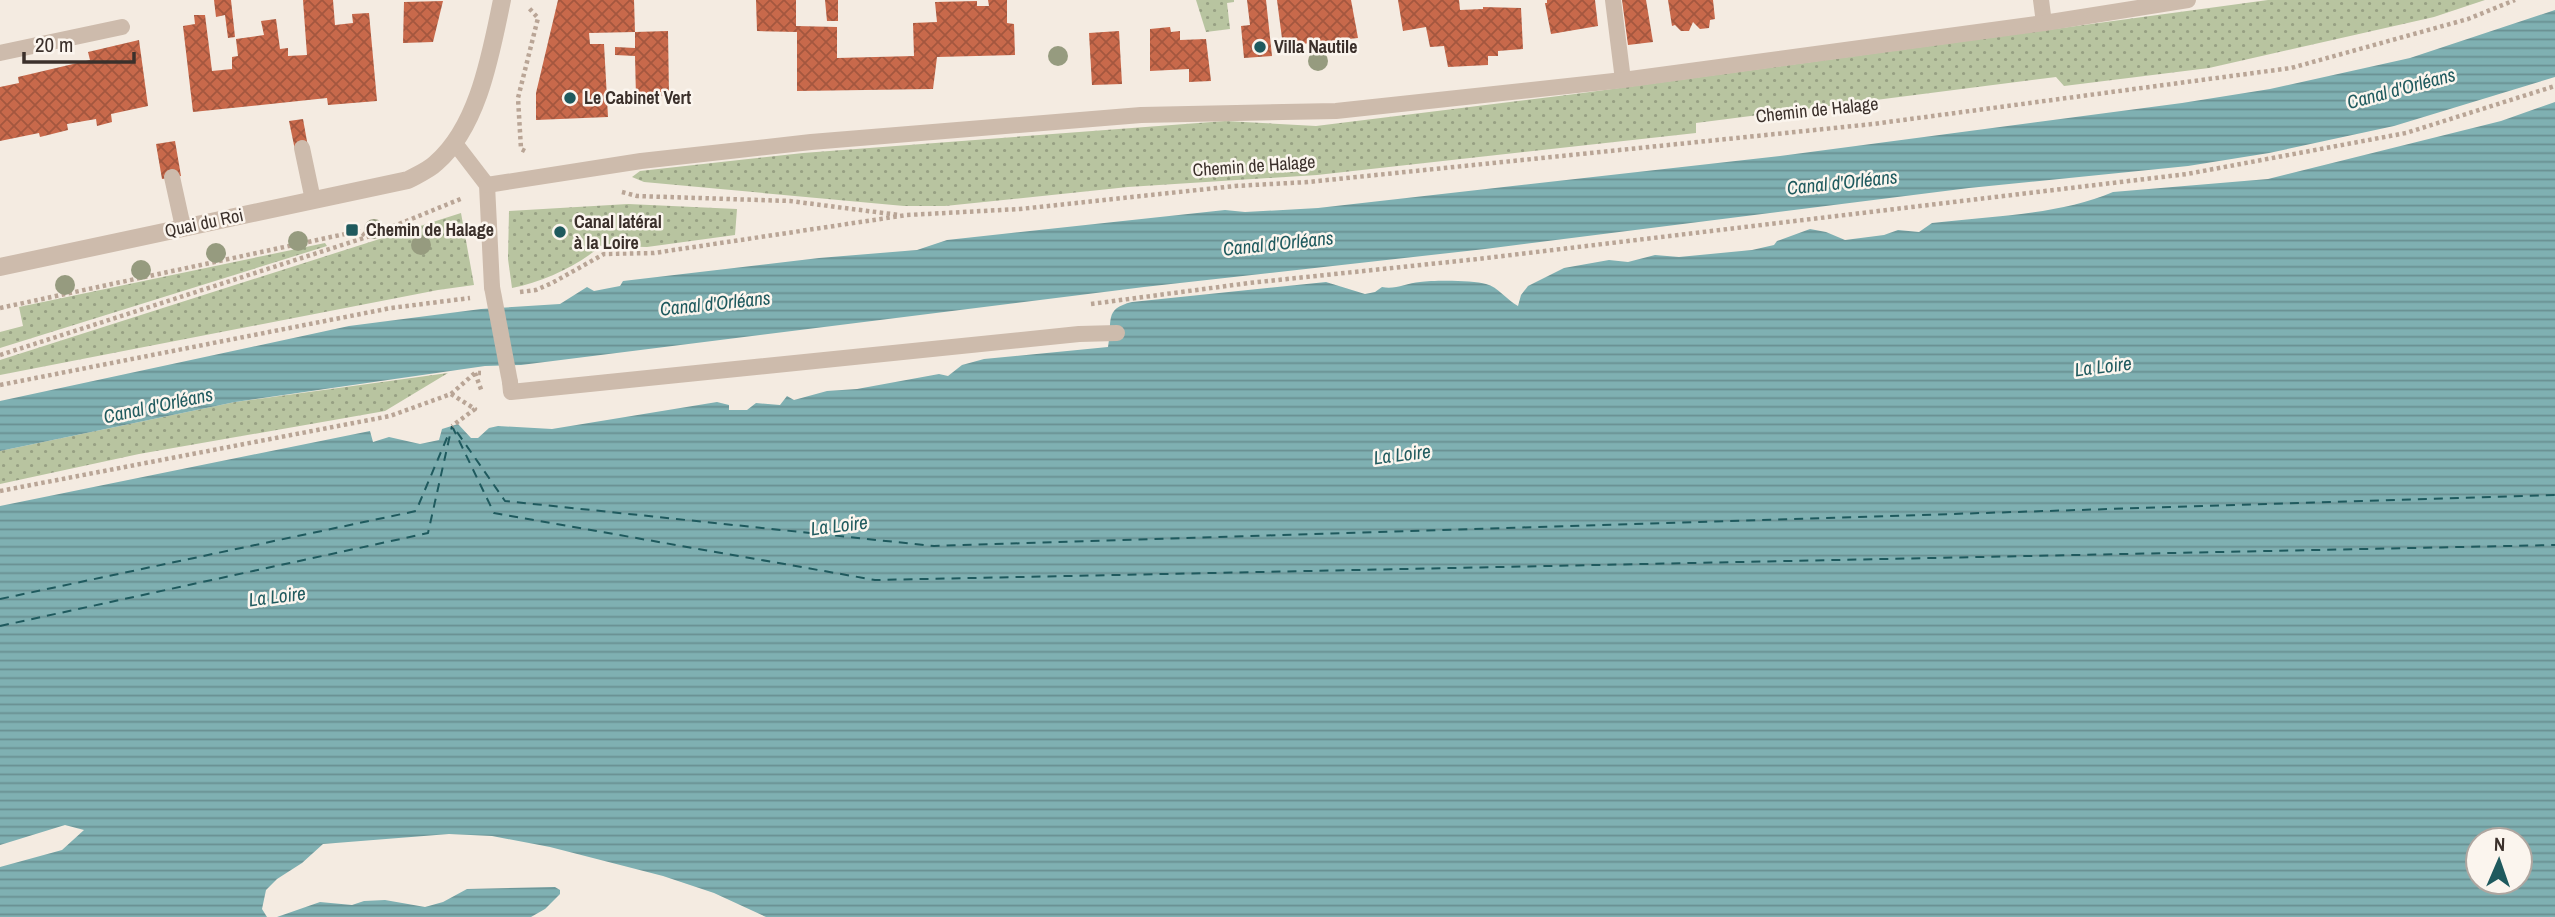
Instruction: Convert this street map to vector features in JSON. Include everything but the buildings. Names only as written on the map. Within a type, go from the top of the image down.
[{"type":"street","name":"Quai du Roi","points":[[0,267],[408,180],[436,164],[454,142],[479,98],[502,0]]},
{"type":"lane","points":[[1614,0],[1623,80]]},
{"type":"lane","points":[[2041,0],[2044,23]]},
{"type":"lane","points":[[487,185],[562,175],[641,160],[811,142],[1141,115],[1336,111],[1623,80],[2044,23],[2188,0]]},
{"type":"lane","points":[[0,53],[122,27]]},
{"type":"lane","points":[[454,142],[487,185],[488,292],[511,392],[1079,334],[1117,333]]},
{"type":"lane","points":[[302,148],[313,200]]},
{"type":"lane","points":[[172,177],[183,227]]},
{"type":"path","name":"Chemin de Halage","points":[[510,293],[536,290],[604,254],[654,253],[907,215],[1020,209],[1235,186],[1308,182],[1887,122],[2291,68],[2468,19],[2515,0]]},
{"type":"path","points":[[525,4],[538,18],[518,98],[521,149],[562,175]]},
{"type":"path","points":[[1084,305],[2187,174],[2406,133],[2555,86]]},
{"type":"path","points":[[0,355],[367,237],[451,204],[487,185]]},
{"type":"path","points":[[612,189],[637,196],[790,201],[907,215]]},
{"type":"path","points":[[0,308],[359,231],[367,237]]},
{"type":"path","points":[[0,385],[391,308],[488,292]]},
{"type":"path","points":[[0,491],[390,416],[451,394],[475,409],[452,426]]},
{"type":"green space","points":[[1196,0],[1234,0],[1227,3],[1230,29],[1206,32]]},
{"type":"green space","points":[[2268,0],[2485,0],[2434,17],[2209,68],[2064,86],[2056,77],[1696,123],[1696,133],[1317,175],[1128,187],[945,206],[904,206],[644,182],[632,177],[640,171],[803,153],[1225,121],[1316,126],[1575,94]]},
{"type":"green space","points":[[628,204],[737,209],[735,235],[647,247],[601,246],[559,272],[512,288],[508,259],[509,211]]},
{"type":"green space","points":[[461,213],[474,285],[0,375],[0,360]]},
{"type":"green space","points":[[325,243],[327,246],[0,348],[0,332],[23,326],[19,307]]},
{"type":"green space","points":[[448,373],[385,411],[139,454],[0,484],[0,451],[235,402]]},
{"type":"water","name":"Canal d'Orléans","points":[[2555,10],[2555,77],[2394,126],[2269,153],[2188,166],[1969,188],[521,365],[485,366],[235,402],[0,451],[0,401],[349,326],[481,309],[560,304],[587,287],[594,291],[620,286],[623,281],[819,258],[917,250],[947,240],[1225,210],[1245,212],[1318,208],[1780,156],[2182,103],[2270,89],[2410,58]]},
{"type":"water","name":"La Loire","points":[[2555,102],[2555,917],[766,917],[714,893],[663,876],[550,847],[492,836],[449,834],[323,844],[266,890],[262,909],[267,917],[0,917],[0,867],[62,850],[84,830],[65,825],[0,845],[0,506],[370,431],[373,442],[389,437],[420,444],[439,440],[442,429],[458,424],[471,438],[478,438],[489,428],[498,426],[552,429],[717,402],[729,405],[729,410],[747,410],[756,403],[780,405],[787,396],[794,400],[827,391],[857,389],[939,374],[948,376],[962,365],[984,359],[1108,347],[1113,312],[1132,302],[1326,282],[1365,294],[1382,287],[1391,288],[1426,281],[1453,281],[1490,286],[1518,306],[1521,295],[1528,286],[1564,268],[1609,260],[1628,262],[1655,255],[1679,257],[1752,250],[1774,245],[1777,241],[1810,229],[1845,240],[1884,235],[1898,230],[1919,232],[1932,223],[2048,210],[2071,206],[2113,192],[2268,179],[2501,121]]},
{"type":"water","points":[[555,887],[560,890],[560,894],[545,909],[531,917],[277,917],[320,902],[352,905],[364,901],[385,900],[425,907],[443,902],[467,889]]},
{"type":"ferry route","points":[[452,426],[494,513],[875,580],[2555,545]]},
{"type":"ferry route","points":[[0,626],[428,533],[452,426]]},
{"type":"ferry route","points":[[457,432],[505,501],[934,546],[2555,495]]},
{"type":"ferry route","points":[[0,599],[416,511],[449,433]]},
{"type":"place","name":"Villa Nautile","points":[[1260,47]]},
{"type":"place","name":"Le Cabinet Vert","points":[[570,98]]},
{"type":"place","name":"Chemin de Halage","points":[[352,230]]},
{"type":"place","name":"Canal latéral à la Loire","points":[[560,232]]}]
